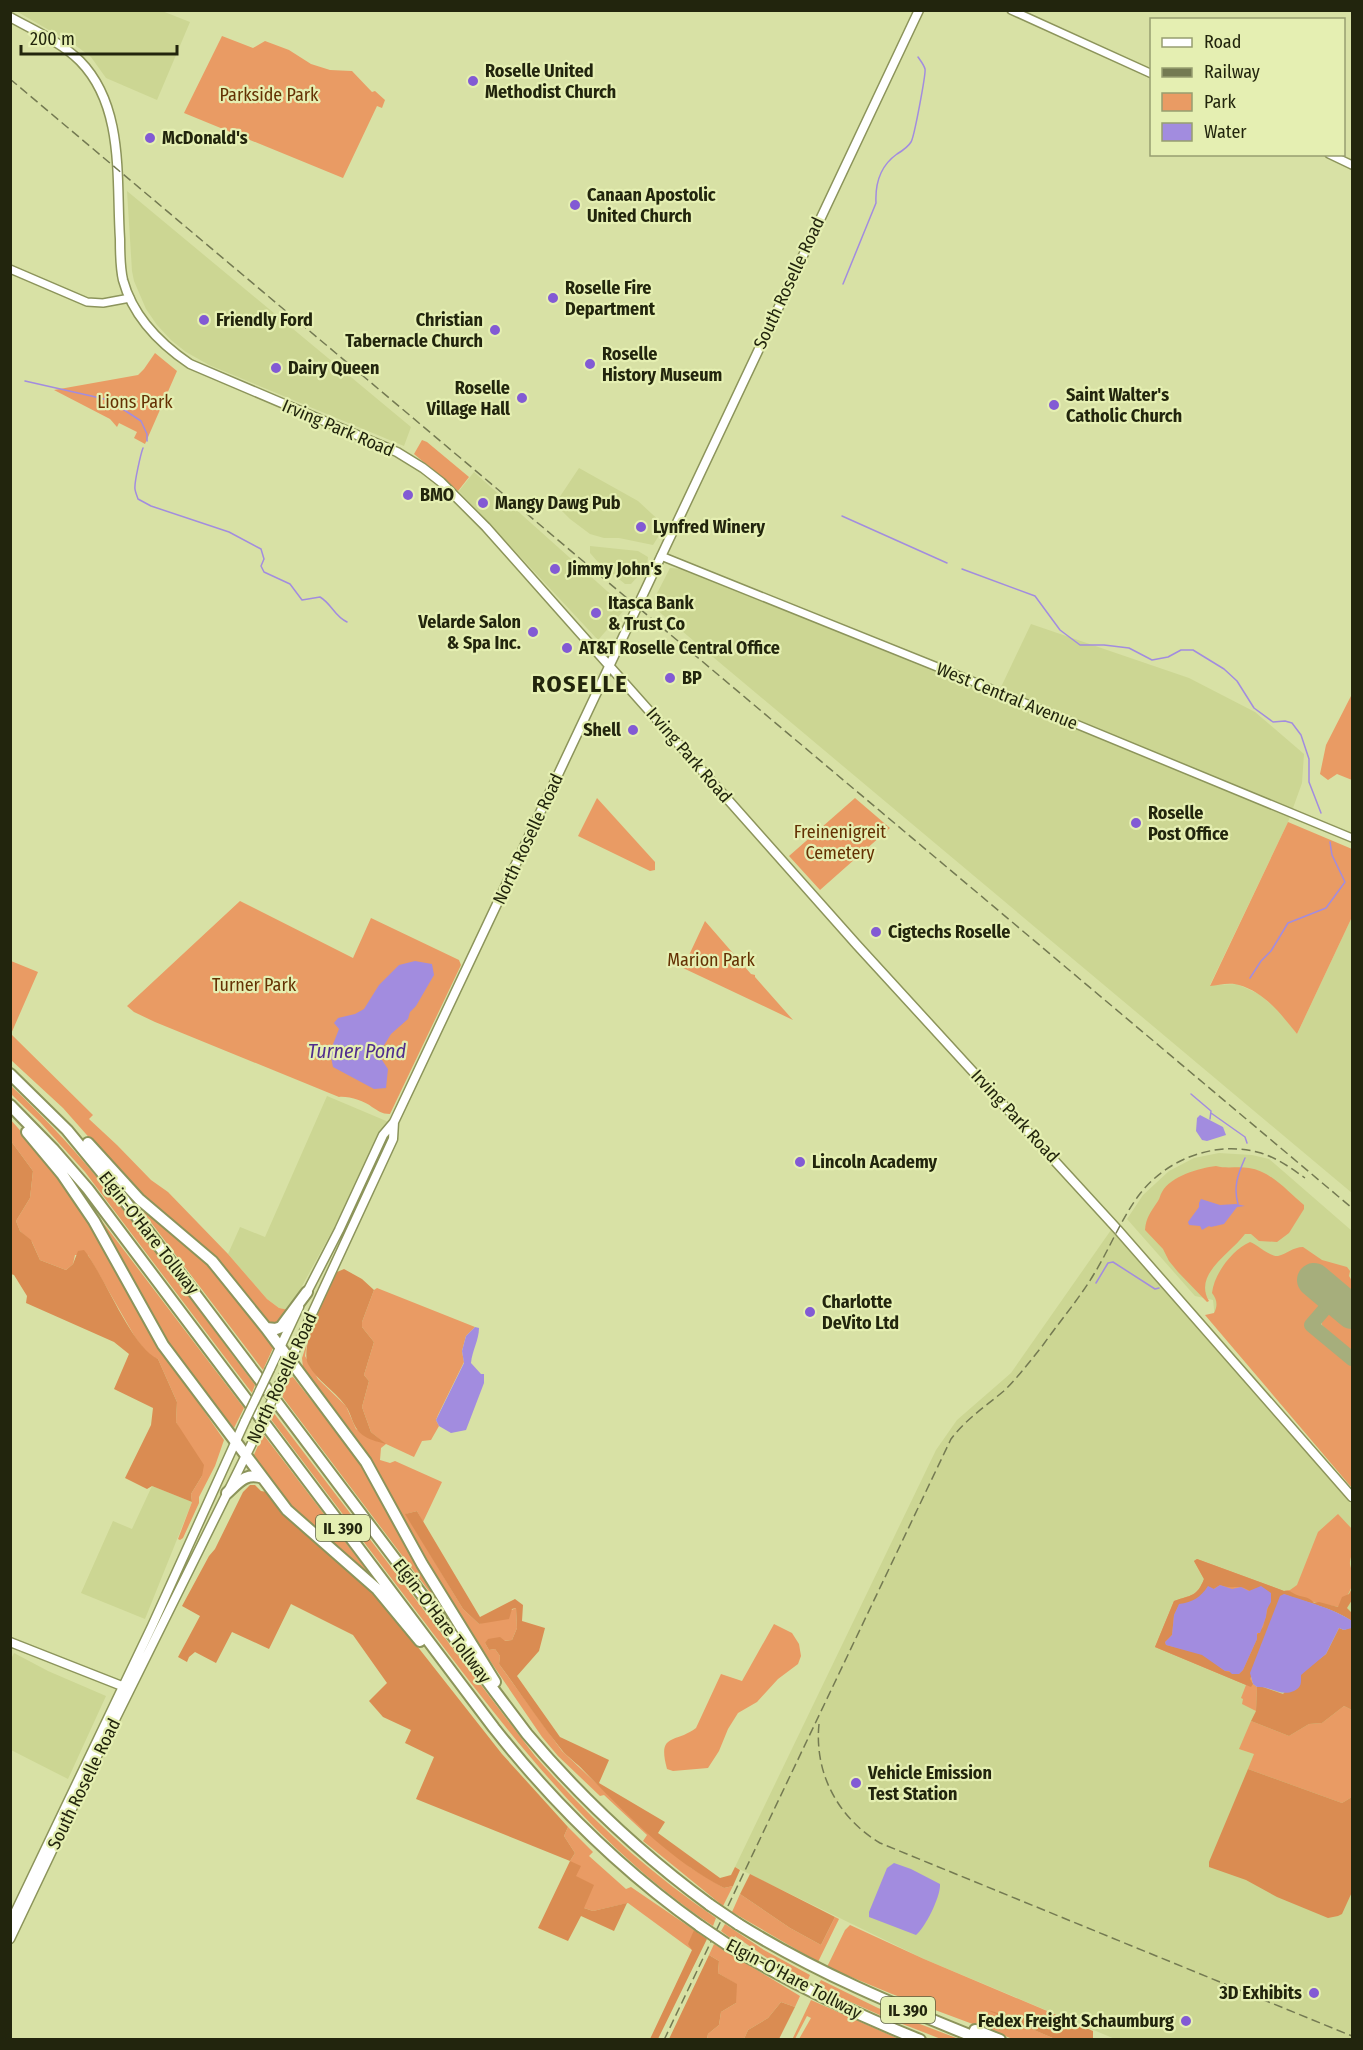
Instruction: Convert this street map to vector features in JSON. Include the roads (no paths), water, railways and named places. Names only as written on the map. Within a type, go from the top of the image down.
[{"type":"highway","name":"Elgin-O'Hare Tollway","points":[[10,1074],[41,1102],[90,1156],[514,1717],[548,1759],[604,1817],[654,1862],[738,1924],[835,1978],[982,2040]]},
{"type":"highway","points":[[41,1102],[59,1113],[129,1189],[212,1261],[266,1328],[366,1462],[422,1564],[514,1717]]},
{"type":"highway","name":"Elgin-O'Hare Tollway","points":[[10,1106],[54,1150],[88,1189],[512,1751],[574,1821],[644,1884],[728,1945],[825,1999],[920,2039]]},
{"type":"highway","points":[[10,1106],[22,1125],[78,1196],[111,1249],[149,1323],[163,1345],[286,1510],[377,1589],[445,1673],[460,1683]]},
{"type":"highway","points":[[266,1328],[281,1327],[307,1292]]},
{"type":"highway","points":[[227,1493],[245,1477],[255,1475],[263,1478]]},
{"type":"highway","points":[[908,2010],[942,2019],[1000,2040]]},
{"type":"main road","name":"South Roselle Road","points":[[661,556],[919,10]]},
{"type":"main road","name":"Irving Park Road","points":[[10,17],[59,45],[80,61],[104,96],[114,135],[123,280],[139,316],[152,333],[190,364],[397,452],[423,468],[454,494],[486,527],[856,945],[1126,1238],[1353,1497]]},
{"type":"main road","name":"North Roselle Road","points":[[155,1628],[235,1442],[383,1135],[394,1122],[661,556]]},
{"type":"main road","name":"North Roselle Road","points":[[155,1628],[256,1435],[393,1139],[394,1122]]},
{"type":"main road","name":"South Roselle Road","points":[[10,1940],[155,1628]]},
{"type":"main road","points":[[10,1642],[127,1687]]},
{"type":"main road","name":"South Roselle Road","points":[[10,1923],[127,1687]]},
{"type":"street","points":[[1011,10],[1150,73]]},
{"type":"street","points":[[1333,156],[1353,165]]},
{"type":"street","points":[[10,269],[87,302],[103,303],[130,298]]},
{"type":"street","name":"West Central Avenue","points":[[661,556],[1353,838]]},
{"type":"water","name":"Turner Pond","points":[[415,961],[432,964],[434,975],[410,1012],[408,1019],[391,1034],[380,1052],[388,1069],[386,1088],[374,1089],[333,1067],[330,1052],[339,1029],[334,1023],[338,1018],[364,1009],[379,985],[399,965]]},
{"type":"water","points":[[1200,1115],[1223,1127],[1226,1135],[1207,1141],[1202,1140],[1196,1131],[1197,1118]]},
{"type":"water","points":[[1201,1199],[1220,1205],[1245,1206],[1237,1207],[1224,1224],[1209,1226],[1202,1230],[1200,1226],[1189,1225],[1188,1222],[1199,1207]]},
{"type":"water","points":[[475,1327],[479,1328],[479,1332],[471,1363],[481,1374],[484,1374],[484,1383],[466,1430],[451,1433],[439,1426],[436,1420],[464,1363],[462,1351],[466,1336]]},
{"type":"water","points":[[1220,1585],[1232,1589],[1241,1587],[1249,1591],[1261,1586],[1271,1593],[1271,1602],[1260,1633],[1257,1633],[1257,1639],[1239,1674],[1225,1671],[1202,1655],[1166,1645],[1165,1642],[1172,1635],[1174,1615],[1179,1604],[1196,1599],[1208,1586],[1214,1589]]},
{"type":"water","points":[[1284,1594],[1329,1609],[1352,1621],[1352,1628],[1344,1630],[1339,1628],[1326,1654],[1301,1675],[1300,1686],[1289,1693],[1257,1687],[1253,1684],[1250,1673],[1280,1596]]},
{"type":"water","points":[[894,1863],[940,1884],[932,1911],[916,1935],[869,1917],[887,1868]]},
{"type":"waterway","points":[[843,284],[876,203],[876,189],[880,176],[886,164],[908,146],[913,138],[925,73],[918,57]]},
{"type":"waterway","points":[[25,381],[109,400],[141,421],[147,434],[147,441]]},
{"type":"waterway","points":[[143,448],[135,486],[138,499],[151,506],[229,532],[261,549],[264,559],[261,566],[264,572],[290,584],[302,600],[320,597],[347,622]]},
{"type":"waterway","points":[[842,516],[947,563]]},
{"type":"waterway","points":[[962,569],[1035,596],[1060,630],[1080,645],[1129,648],[1152,660],[1168,657],[1181,650],[1193,650],[1224,669],[1237,681],[1254,708],[1273,722],[1292,723],[1301,735],[1309,759],[1309,782],[1321,813]]},
{"type":"waterway","points":[[1250,978],[1271,951],[1288,923],[1326,908],[1345,882],[1332,855],[1330,842]]},
{"type":"waterway","points":[[1191,1094],[1211,1111],[1210,1119]]},
{"type":"waterway","points":[[1211,1113],[1245,1137],[1247,1143]]},
{"type":"waterway","points":[[1238,1204],[1237,1181],[1245,1158]]},
{"type":"waterway","points":[[1096,1283],[1108,1263],[1113,1262],[1155,1289],[1159,1288]]},
{"type":"railway","points":[[10,79],[1352,1208]]},
{"type":"railway","points":[[664,2040],[951,1439],[1020,1374],[1088,1283],[1139,1195],[1164,1171],[1194,1155],[1227,1149],[1261,1153],[1305,1178]]},
{"type":"railway","points":[[819,1724],[818,1742],[821,1760],[832,1792],[852,1821],[880,1843],[1352,2036]]},
{"type":"place","name":"Roselle United Methodist Church","points":[[473,81]]},
{"type":"place","name":"McDonald's","points":[[150,138]]},
{"type":"place","name":"Canaan Apostolic United Church","points":[[575,205]]},
{"type":"place","name":"Roselle Fire Department","points":[[553,298]]},
{"type":"place","name":"Friendly Ford","points":[[204,320]]},
{"type":"place","name":"Christian Tabernacle Church","points":[[495,330]]},
{"type":"place","name":"Roselle History Museum","points":[[590,364]]},
{"type":"place","name":"Dairy Queen","points":[[276,368]]},
{"type":"place","name":"Roselle Village Hall","points":[[522,398]]},
{"type":"place","name":"Saint Walter's Catholic Church","points":[[1054,405]]},
{"type":"place","name":"BMO","points":[[408,495]]},
{"type":"place","name":"Mangy Dawg Pub","points":[[483,503]]},
{"type":"place","name":"Lynfred Winery","points":[[641,527]]},
{"type":"place","name":"Jimmy John's","points":[[555,569]]},
{"type":"place","name":"Itasca Bank & Trust Co","points":[[596,613]]},
{"type":"place","name":"Velarde Salon & Spa Inc.","points":[[533,632]]},
{"type":"place","name":"AT&T Roselle Central Office","points":[[567,648]]},
{"type":"place","name":"BP","points":[[670,678]]},
{"type":"place","name":"Shell","points":[[633,730]]},
{"type":"place","name":"Roselle Post Office","points":[[1136,823]]},
{"type":"place","name":"Cigtechs Roselle","points":[[876,932]]},
{"type":"place","name":"Lincoln Academy","points":[[800,1162]]},
{"type":"place","name":"Charlotte DeVito Ltd","points":[[810,1312]]},
{"type":"place","name":"Vehicle Emission Test Station","points":[[856,1783]]},
{"type":"place","name":"3D Exhibits","points":[[1314,1993]]},
{"type":"place","name":"Fedex Freight Schaumburg","points":[[1186,2021]]},
{"type":"district","name":"ROSELLE","points":[[580,684]]},
{"type":"park label","name":"Parkside Park","points":[[269,95]]},
{"type":"park label","name":"Lions Park","points":[[135,402]]},
{"type":"park label","name":"Freinenigreit Cemetery","points":[[840,842]]},
{"type":"park label","name":"Marion Park","points":[[711,960]]},
{"type":"park label","name":"Turner Park","points":[[254,985]]}]
